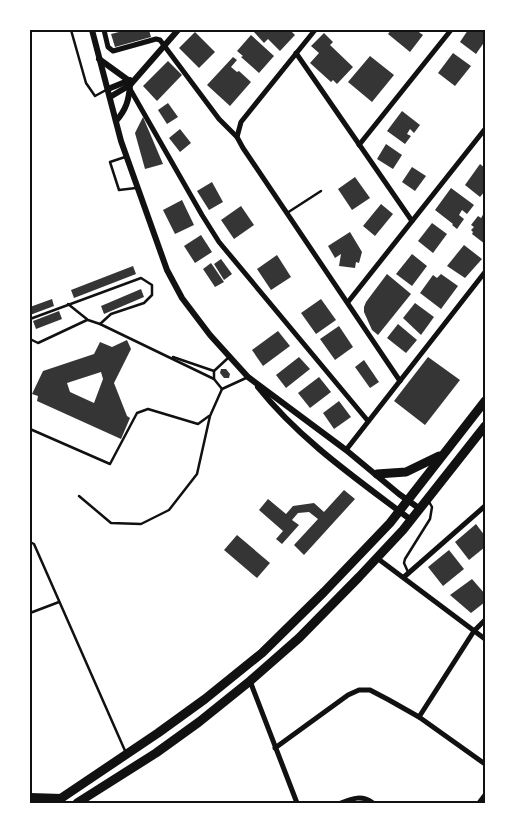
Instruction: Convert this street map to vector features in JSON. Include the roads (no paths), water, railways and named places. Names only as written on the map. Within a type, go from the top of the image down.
[{"type":"main road","points":[[30,798],[58,800],[205,699],[262,653],[324,592],[400,511],[442,454],[485,401]]},
{"type":"main road","points":[[78,803],[156,753],[199,722],[250,681],[330,608],[411,520],[485,426]]},
{"type":"main road","points":[[377,474],[406,472],[442,454]]},
{"type":"street","points":[[92,30],[126,156],[172,282],[182,298],[248,377],[346,450],[420,509]]},
{"type":"street","points":[[104,30],[108,47],[113,51],[156,39],[165,45],[219,119],[237,136],[286,213],[400,381]]},
{"type":"street","points":[[110,97],[130,84],[178,30]]},
{"type":"street","points":[[237,136],[244,117],[315,30]]},
{"type":"street","points":[[360,145],[451,30]]},
{"type":"street","points":[[296,52],[412,222]]},
{"type":"street","points":[[99,59],[130,84],[210,229],[368,421]]},
{"type":"street","points":[[108,89],[130,84]]},
{"type":"street","points":[[116,121],[125,109],[130,84]]},
{"type":"street","points":[[348,302],[485,129]]},
{"type":"street","points":[[346,450],[485,272]]},
{"type":"street","points":[[254,382],[279,412],[341,468],[411,520]]},
{"type":"street","points":[[404,577],[485,506]]},
{"type":"street","points":[[377,558],[485,639]]},
{"type":"street","points":[[419,717],[474,631],[485,620]]},
{"type":"street","points":[[250,681],[297,803]]},
{"type":"street","points":[[275,748],[348,695],[359,690],[370,690],[419,717],[485,764]]},
{"type":"street","points":[[480,803],[485,795]]},
{"type":"street","points":[[341,803],[358,797],[373,803]]},
{"type":"lane","points":[[71,30],[86,83],[95,96],[108,89]]},
{"type":"lane","points":[[126,156],[110,162],[119,190],[137,188]]},
{"type":"lane","points":[[286,213],[322,191]]},
{"type":"lane","points":[[30,319],[141,278],[152,285],[152,295],[144,303],[111,314],[100,324]]},
{"type":"lane","points":[[68,304],[88,320],[214,379],[222,389]]},
{"type":"lane","points":[[30,339],[38,343],[88,320]]},
{"type":"lane","points":[[161,353],[214,371]]},
{"type":"lane","points":[[214,379],[214,371],[230,357]]},
{"type":"lane","points":[[79,496],[111,524],[141,524],[169,510],[197,474],[210,416],[222,389],[248,377]]},
{"type":"lane","points":[[30,429],[110,464],[137,413],[148,409],[198,424],[210,416]]},
{"type":"lane","points":[[408,572],[404,559],[430,519],[432,507],[428,499]]},
{"type":"lane","points":[[30,542],[34,544],[127,754]]},
{"type":"lane","points":[[30,613],[59,602]]}]
